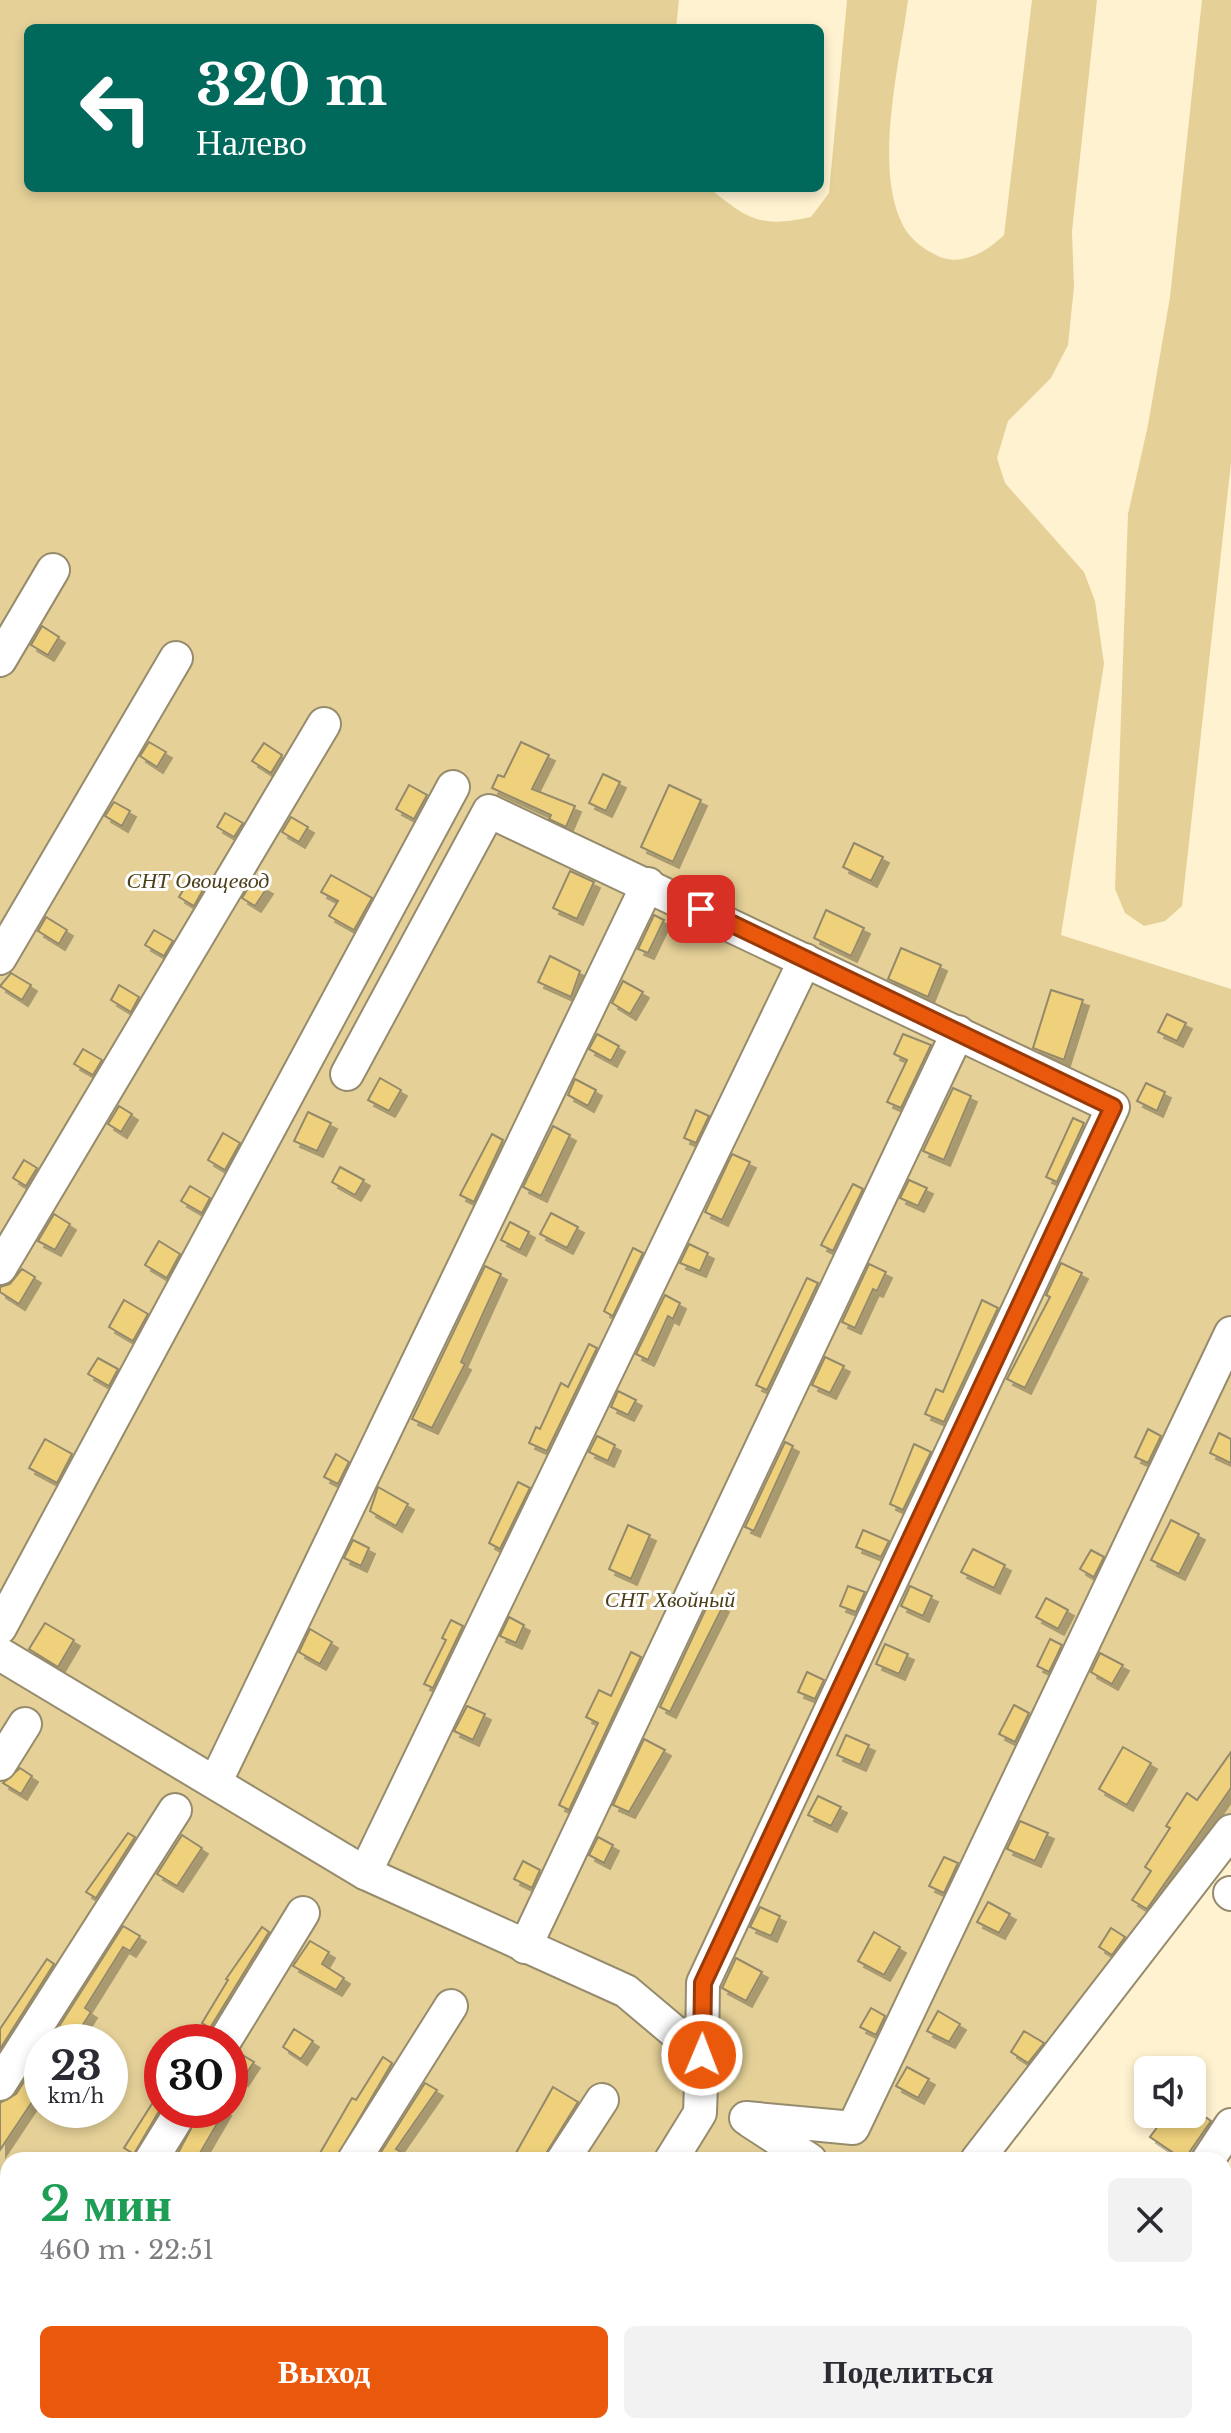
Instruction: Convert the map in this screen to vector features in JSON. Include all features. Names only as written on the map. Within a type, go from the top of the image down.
[{"type":"street","points":[[0,660],[53,570]]},
{"type":"street","points":[[0,958],[176,658]]},
{"type":"street","points":[[0,1268],[324,724]]},
{"type":"street","points":[[0,1628],[453,787]]},
{"type":"street","points":[[347,1074],[489,811],[1113,1107],[703,1983],[700,2113],[676,2152]]},
{"type":"street","points":[[216,1781],[648,884]]},
{"type":"street","points":[[365,1873],[805,960]]},
{"type":"street","points":[[525,1947],[958,1032]]},
{"type":"street","points":[[700,2113],[853,2128],[1231,1333]]},
{"type":"street","points":[[0,1654],[365,1873],[626,1991],[702,2055]]},
{"type":"street","points":[[0,1764],[25,1724]]},
{"type":"street","points":[[0,2084],[175,1810]]},
{"type":"street","points":[[983,2152],[1231,1831]]},
{"type":"street","points":[[235,2024],[303,1913]]},
{"type":"street","points":[[359,2152],[451,2006]]},
{"type":"street","points":[[568,2152],[602,2100]]},
{"type":"street","points":[[746,2118],[798,2152]]},
{"type":"street","points":[[1213,2152],[1231,2125]]},
{"type":"street","points":[[156,2152],[171,2128]]},
{"type":"green space","name":"СНТ Хвойный","points":[[0,0],[679,0],[676,24],[24,24],[24,192],[714,192],[745,214],[779,222],[811,217],[829,193],[847,0],[908,0],[889,140],[893,195],[900,219],[915,241],[938,256],[956,260],[982,252],[1004,235],[1032,0],[1097,0],[1072,231],[1074,287],[1068,345],[1051,378],[1008,421],[997,458],[1005,483],[1084,572],[1095,601],[1104,664],[1061,935],[1231,989],[1231,1818],[1005,2152],[0,2152]]},
{"type":"green space","points":[[1202,0],[1231,0],[1231,463],[1182,906],[1165,921],[1144,926],[1125,913],[1115,889],[1128,514],[1148,425],[1170,297]]},
{"type":"building","points":[[42,626],[59,637],[48,655],[31,645]]},
{"type":"building","points":[[149,742],[166,752],[157,767],[140,756]]},
{"type":"building","points":[[521,742],[549,755],[532,789],[575,806],[566,827],[549,819],[551,815],[492,788],[498,775],[504,777]]},
{"type":"building","points":[[264,743],[282,755],[271,773],[252,761]]},
{"type":"building","points":[[603,774],[620,782],[606,811],[589,803]]},
{"type":"building","points":[[409,785],[427,795],[414,819],[396,809]]},
{"type":"building","points":[[669,785],[701,800],[673,862],[641,847]]},
{"type":"building","points":[[114,802],[130,811],[122,826],[105,816]]},
{"type":"building","points":[[225,813],[243,823],[234,837],[217,827]]},
{"type":"building","points":[[291,817],[308,827],[299,842],[282,832]]},
{"type":"building","points":[[854,843],[883,857],[871,881],[843,867]]},
{"type":"building","points":[[570,871],[594,882],[577,919],[553,908]]},
{"type":"building","points":[[331,875],[372,898],[354,930],[329,916],[338,901],[321,892]]},
{"type":"building","points":[[190,879],[204,888],[194,906],[179,897]]},
{"type":"building","points":[[253,880],[267,888],[255,906],[242,898]]},
{"type":"building","points":[[826,910],[864,928],[851,956],[814,938]]},
{"type":"building","points":[[654,915],[664,920],[648,953],[638,949]]},
{"type":"building","points":[[46,917],[67,930],[59,944],[38,931]]},
{"type":"building","points":[[154,930],[173,941],[164,956],[145,945]]},
{"type":"building","points":[[901,948],[941,965],[928,997],[888,979]]},
{"type":"building","points":[[550,956],[580,971],[571,997],[538,982]]},
{"type":"building","points":[[11,973],[31,985],[22,1000],[0,986]]},
{"type":"building","points":[[623,981],[643,992],[630,1014],[612,1003]]},
{"type":"building","points":[[119,985],[139,997],[131,1012],[111,1000]]},
{"type":"building","points":[[1051,990],[1083,1000],[1064,1060],[1033,1048]]},
{"type":"building","points":[[1167,1014],[1186,1023],[1177,1041],[1158,1032]]},
{"type":"building","points":[[597,1034],[619,1046],[611,1061],[589,1049]]},
{"type":"building","points":[[903,1034],[931,1045],[901,1108],[887,1102],[907,1060],[894,1054]]},
{"type":"building","points":[[83,1049],[102,1060],[93,1075],[74,1064]]},
{"type":"building","points":[[380,1078],[401,1090],[389,1111],[368,1100]]},
{"type":"building","points":[[575,1079],[596,1090],[588,1106],[568,1095]]},
{"type":"building","points":[[1146,1083],[1165,1092],[1157,1111],[1137,1101]]},
{"type":"building","points":[[953,1088],[971,1096],[944,1160],[923,1151]]},
{"type":"building","points":[[119,1106],[132,1114],[121,1132],[108,1124]]},
{"type":"building","points":[[696,1110],[709,1116],[696,1143],[684,1138]]},
{"type":"building","points":[[308,1112],[331,1123],[317,1151],[294,1141]]},
{"type":"building","points":[[1073,1118],[1084,1123],[1057,1182],[1046,1177]]},
{"type":"building","points":[[553,1126],[570,1135],[541,1196],[523,1187]]},
{"type":"building","points":[[223,1133],[240,1143],[225,1170],[208,1160]]},
{"type":"building","points":[[492,1134],[503,1140],[474,1202],[460,1195]]},
{"type":"building","points":[[732,1154],[750,1162],[722,1220],[705,1212]]},
{"type":"building","points":[[24,1160],[37,1168],[26,1186],[13,1178]]},
{"type":"building","points":[[340,1167],[364,1180],[355,1195],[332,1182]]},
{"type":"building","points":[[909,1180],[927,1188],[918,1206],[900,1198]]},
{"type":"building","points":[[853,1184],[863,1189],[833,1251],[821,1245]]},
{"type":"building","points":[[190,1186],[210,1198],[202,1213],[181,1201]]},
{"type":"building","points":[[551,1213],[578,1227],[567,1248],[540,1234]]},
{"type":"building","points":[[54,1214],[70,1224],[55,1250],[38,1241]]},
{"type":"building","points":[[510,1222],[529,1232],[520,1250],[501,1240]]},
{"type":"building","points":[[159,1241],[180,1254],[167,1278],[145,1265]]},
{"type":"building","points":[[689,1244],[708,1253],[700,1271],[680,1263]]},
{"type":"building","points":[[633,1248],[643,1253],[613,1316],[604,1311]]},
{"type":"building","points":[[1061,1263],[1082,1273],[1025,1388],[1007,1379],[1050,1297],[1046,1295]]},
{"type":"building","points":[[869,1264],[886,1272],[877,1291],[873,1289],[855,1328],[842,1322]]},
{"type":"building","points":[[485,1266],[501,1274],[461,1362],[465,1364],[432,1428],[412,1419]]},
{"type":"building","points":[[22,1269],[35,1277],[19,1304],[0,1292],[0,1287],[10,1284]]},
{"type":"building","points":[[807,1278],[818,1283],[767,1390],[756,1385]]},
{"type":"building","points":[[665,1295],[680,1303],[673,1319],[668,1316],[648,1360],[636,1354]]},
{"type":"building","points":[[124,1300],[148,1314],[133,1341],[109,1327]]},
{"type":"building","points":[[982,1300],[998,1308],[944,1422],[925,1414],[936,1389],[943,1392]]},
{"type":"building","points":[[589,1344],[597,1348],[547,1451],[529,1443],[536,1427],[540,1429],[561,1383],[568,1387]]},
{"type":"building","points":[[825,1357],[844,1366],[830,1393],[812,1385]]},
{"type":"building","points":[[98,1358],[118,1369],[109,1386],[88,1374]]},
{"type":"building","points":[[618,1391],[636,1400],[628,1415],[611,1407]]},
{"type":"building","points":[[1148,1429],[1161,1436],[1148,1463],[1135,1457]]},
{"type":"building","points":[[1219,1433],[1231,1439],[1231,1463],[1210,1453]]},
{"type":"building","points":[[597,1436],[615,1445],[608,1461],[589,1452]]},
{"type":"building","points":[[45,1439],[72,1454],[57,1483],[29,1468]]},
{"type":"building","points":[[785,1442],[793,1446],[754,1531],[745,1527]]},
{"type":"building","points":[[914,1444],[931,1452],[903,1510],[890,1504]]},
{"type":"building","points":[[336,1454],[349,1462],[338,1484],[324,1477]]},
{"type":"building","points":[[518,1482],[530,1488],[500,1549],[489,1543]]},
{"type":"building","points":[[378,1487],[408,1504],[396,1526],[370,1511]]},
{"type":"building","points":[[1171,1520],[1199,1534],[1179,1574],[1151,1560]]},
{"type":"building","points":[[628,1525],[650,1535],[631,1579],[609,1569]]},
{"type":"building","points":[[863,1530],[889,1541],[881,1557],[856,1547]]},
{"type":"building","points":[[353,1540],[369,1548],[361,1566],[344,1558]]},
{"type":"building","points":[[973,1549],[1005,1565],[994,1588],[961,1572]]},
{"type":"building","points":[[1091,1550],[1104,1557],[1094,1577],[1080,1569]]},
{"type":"building","points":[[848,1586],[865,1592],[856,1612],[840,1606]]},
{"type":"building","points":[[910,1586],[932,1596],[923,1616],[901,1606]]},
{"type":"building","points":[[1046,1598],[1068,1610],[1058,1629],[1036,1617]]},
{"type":"building","points":[[710,1600],[723,1606],[670,1712],[660,1707]]},
{"type":"building","points":[[509,1617],[524,1625],[516,1643],[500,1636]]},
{"type":"building","points":[[451,1620],[463,1626],[433,1688],[424,1684],[446,1640],[442,1638]]},
{"type":"building","points":[[45,1623],[74,1640],[58,1667],[29,1649]]},
{"type":"building","points":[[310,1629],[332,1642],[320,1664],[299,1652]]},
{"type":"building","points":[[1050,1639],[1062,1645],[1049,1672],[1037,1666]]},
{"type":"building","points":[[885,1644],[908,1654],[899,1674],[876,1664]]},
{"type":"building","points":[[631,1652],[641,1657],[569,1810],[559,1805],[598,1723],[586,1717],[599,1690],[611,1696]]},
{"type":"building","points":[[1100,1653],[1123,1665],[1112,1684],[1091,1672]]},
{"type":"building","points":[[807,1672],[824,1680],[815,1699],[798,1692]]},
{"type":"building","points":[[1014,1705],[1029,1713],[1015,1742],[999,1734]]},
{"type":"building","points":[[467,1706],[485,1714],[473,1740],[454,1731]]},
{"type":"building","points":[[846,1735],[869,1745],[860,1765],[837,1755]]},
{"type":"building","points":[[644,1739],[665,1750],[629,1812],[613,1805]]},
{"type":"building","points":[[1123,1747],[1151,1763],[1127,1805],[1099,1789]]},
{"type":"building","points":[[1231,1752],[1231,1788],[1147,1909],[1132,1900],[1151,1871],[1145,1867],[1170,1828],[1166,1826],[1187,1793],[1197,1800]]},
{"type":"building","points":[[20,1768],[32,1776],[21,1794],[3,1783]]},
{"type":"building","points":[[818,1796],[841,1807],[831,1826],[808,1815]]},
{"type":"building","points":[[1020,1821],[1048,1833],[1035,1861],[1007,1849]]},
{"type":"building","points":[[128,1833],[135,1837],[96,1898],[86,1892]]},
{"type":"building","points":[[182,1835],[202,1848],[177,1886],[157,1874]]},
{"type":"building","points":[[598,1837],[613,1845],[604,1863],[589,1855]]},
{"type":"building","points":[[944,1857],[958,1863],[944,1893],[929,1886]]},
{"type":"building","points":[[523,1861],[540,1870],[532,1888],[514,1879]]},
{"type":"building","points":[[988,1902],[1010,1914],[999,1933],[977,1922]]},
{"type":"building","points":[[760,1907],[780,1916],[771,1936],[750,1927]]},
{"type":"building","points":[[123,1926],[140,1936],[130,1951],[123,1947],[85,2008],[91,2012],[83,2024],[60,2024]]},
{"type":"building","points":[[262,1927],[269,1932],[212,2024],[204,2024],[226,1979]]},
{"type":"building","points":[[1111,1928],[1125,1937],[1112,1955],[1099,1947]]},
{"type":"building","points":[[874,1932],[900,1947],[884,1975],[858,1961]]},
{"type":"building","points":[[310,1941],[329,1952],[322,1964],[344,1978],[336,1990],[293,1966]]},
{"type":"building","points":[[736,1958],[762,1972],[746,2001],[722,1988]]},
{"type":"building","points":[[47,1959],[54,1964],[0,2049],[0,2029]]},
{"type":"building","points":[[871,2008],[885,2016],[876,2035],[860,2027]]},
{"type":"building","points":[[938,2011],[960,2024],[949,2042],[927,2031]]},
{"type":"building","points":[[294,2029],[313,2041],[301,2059],[283,2047]]},
{"type":"building","points":[[1024,2031],[1044,2043],[1028,2063],[1011,2052]]},
{"type":"building","points":[[383,2057],[392,2063],[340,2152],[321,2152],[352,2098],[356,2100]]},
{"type":"building","points":[[907,2067],[929,2079],[918,2098],[896,2086]]},
{"type":"building","points":[[24,2082],[24,2114],[0,2150],[0,2103],[16,2094]]},
{"type":"building","points":[[425,2083],[437,2090],[396,2149],[401,2152],[381,2152]]},
{"type":"building","points":[[553,2087],[578,2102],[547,2152],[516,2152]]},
{"type":"building","points":[[144,2116],[144,2128],[149,2128],[135,2152],[124,2148]]},
{"type":"building","points":[[1206,2118],[1211,2121],[1190,2152],[1172,2152],[1150,2137],[1157,2128],[1206,2128]]},
{"type":"building","points":[[191,2128],[215,2128],[201,2152],[179,2152]]},
{"type":"route","points":[[701,909],[1113,1107],[703,1983],[702,2055]]},
{"type":"park label","name":"СНТ Овощевод","points":[[198,880]]}]
